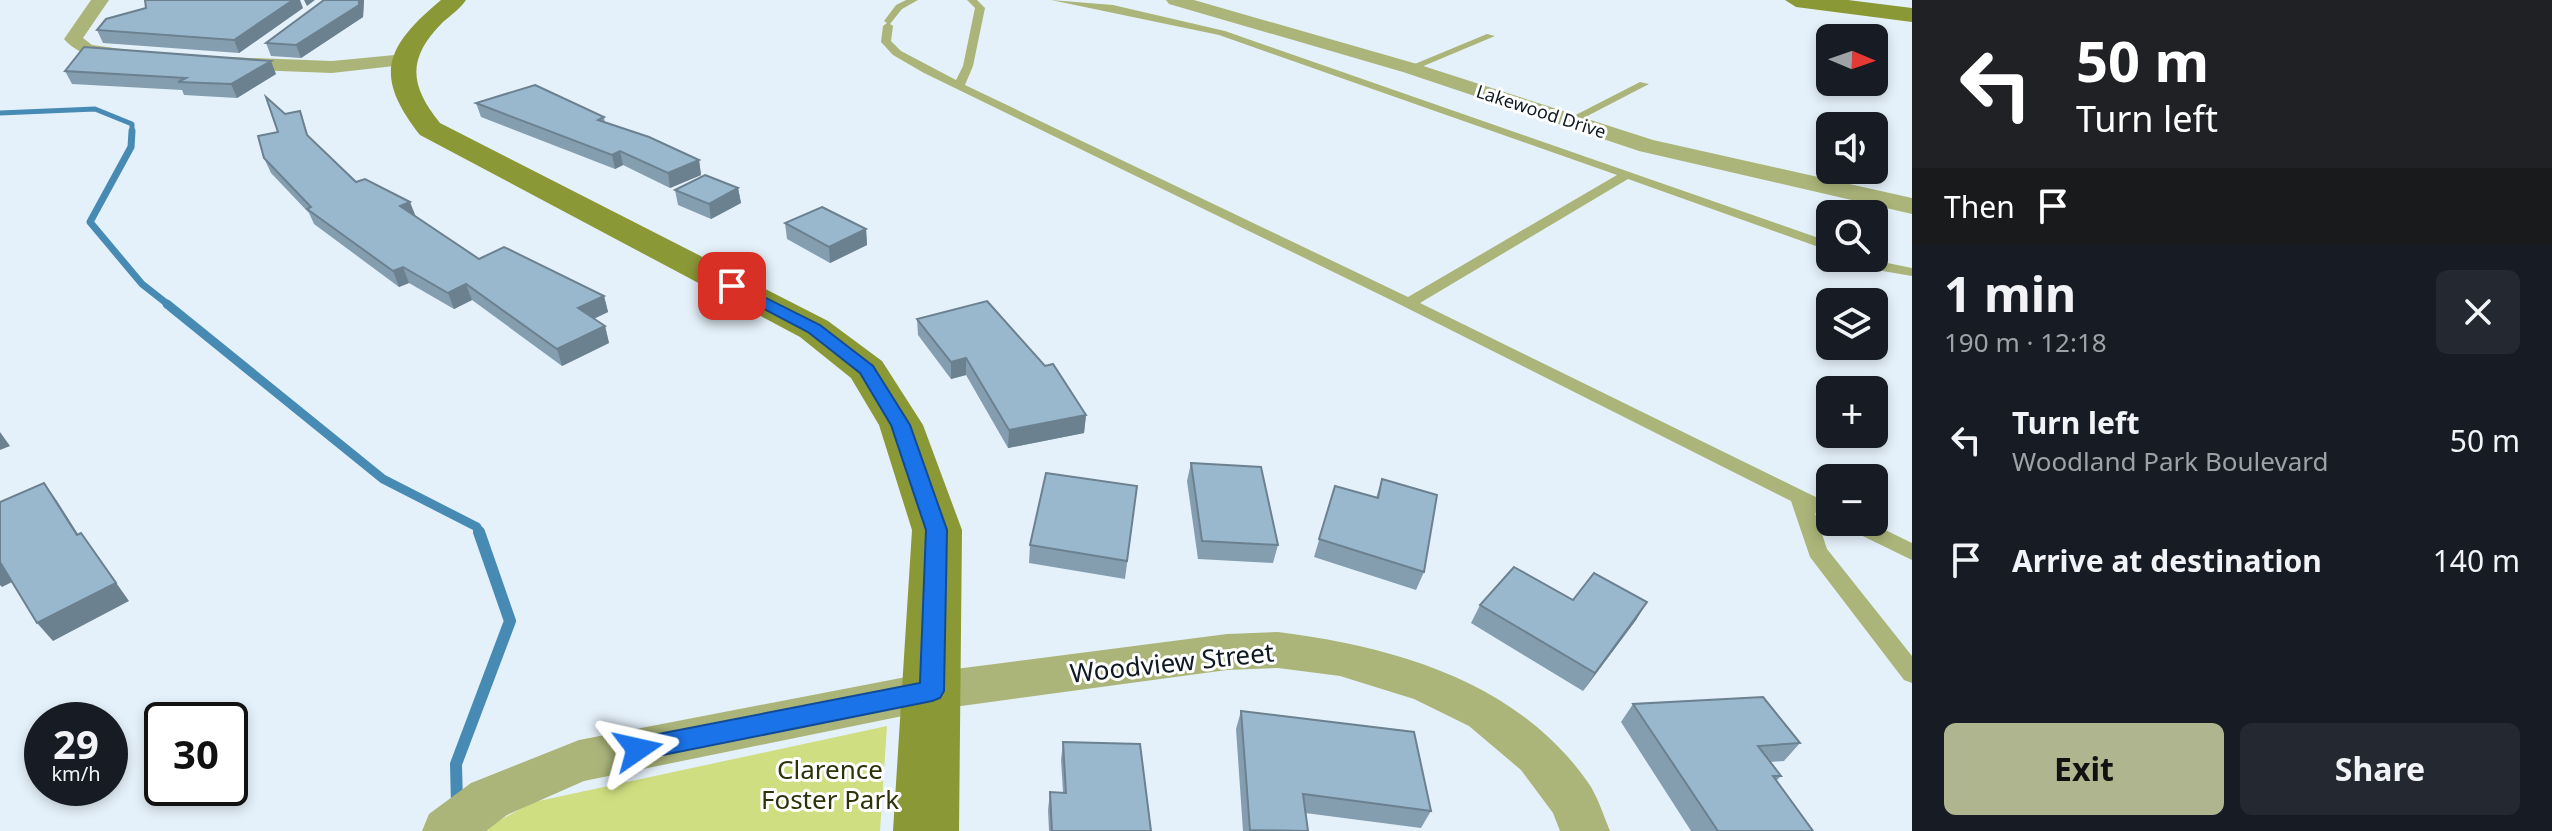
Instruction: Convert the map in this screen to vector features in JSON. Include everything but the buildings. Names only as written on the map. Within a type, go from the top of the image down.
[{"type":"street","points":[[100,0],[73,39],[78,45],[102,53],[149,57]]},
{"type":"street","points":[[455,0],[435,16],[407,49],[402,87],[411,107],[430,129],[814,329],[867,370],[901,425],[937,530],[926,831]]},
{"type":"street","name":"Lakewood Drive","points":[[1175,0],[1410,68],[1568,122],[1685,156],[1912,206]]},
{"type":"street","points":[[1796,0],[1912,15]]},
{"type":"street","points":[[1884,0],[1912,3]]},
{"type":"street","points":[[242,64],[267,46]]},
{"type":"street","points":[[211,61],[332,67],[405,60]]},
{"type":"street","name":"Woodview Street","points":[[447,831],[489,799],[579,761],[932,691],[1227,652],[1278,650],[1340,658],[1427,684],[1485,712],[1538,755],[1572,800],[1585,831]]},
{"type":"lane","points":[[913,0],[899,7],[888,24],[886,42],[897,53],[1816,505]]},
{"type":"lane","points":[[959,85],[968,66],[980,8],[973,0]]},
{"type":"lane","points":[[973,0],[982,0]]},
{"type":"lane","points":[[1056,0],[1113,8],[1222,33],[1816,241]]},
{"type":"lane","points":[[1410,68],[1490,36]]},
{"type":"lane","points":[[1568,122],[1644,84]]},
{"type":"lane","points":[[1409,303],[1627,174]]},
{"type":"lane","points":[[1888,268],[1912,272]]},
{"type":"lane","points":[[1800,497],[1817,552],[1912,673]]},
{"type":"lane","points":[[1879,536],[1912,552]]},
{"type":"green space","name":"Clarence Foster Park","points":[[887,726],[880,831],[479,831],[534,802]]},
{"type":"waterway","points":[[0,113],[95,109],[132,124],[132,131]]},
{"type":"waterway","points":[[132,131],[131,147],[90,222],[142,284],[170,306]]},
{"type":"waterway","points":[[167,304],[383,479],[477,527],[479,534]]},
{"type":"waterway","points":[[457,805],[456,764],[510,621],[479,532]]},
{"type":"route","points":[[638,749],[932,691],[937,530],[901,425],[867,370],[814,329],[732,286]]}]
